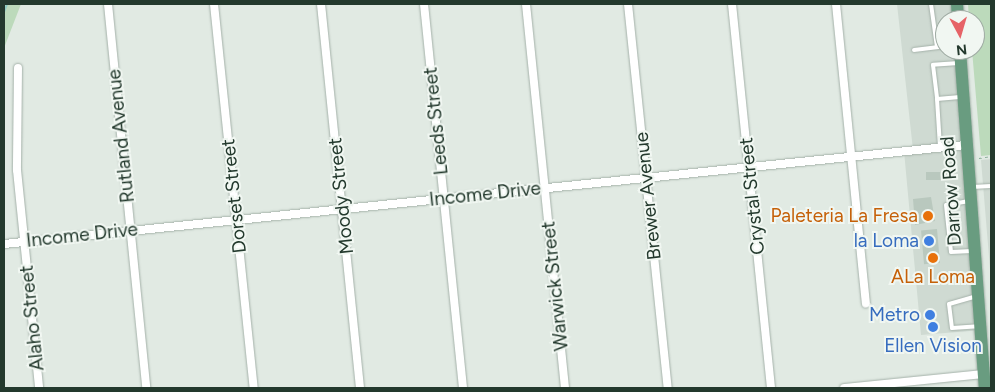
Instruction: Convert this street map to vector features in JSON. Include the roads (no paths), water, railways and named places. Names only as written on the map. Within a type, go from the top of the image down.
[{"type":"main road","name":"Darrow Road","points":[[960,60],[980,326],[987,358],[984,374],[985,388]]},
{"type":"street","name":"Rutland Avenue","points":[[108,4],[146,388]]},
{"type":"street","name":"Dorset Street","points":[[214,4],[254,388]]},
{"type":"street","name":"Moody Street","points":[[321,4],[360,388]]},
{"type":"street","name":"Leeds Street","points":[[424,4],[463,388]]},
{"type":"street","name":"Warwick Street","points":[[526,4],[566,388]]},
{"type":"street","name":"Brewer Avenue","points":[[628,4],[668,388]]},
{"type":"street","name":"Crystal Street","points":[[732,4],[771,388]]},
{"type":"street","points":[[836,4],[866,303]]},
{"type":"street","name":"Alaho Street","points":[[18,68],[15,142],[39,388]]},
{"type":"street","name":"Income Drive","points":[[4,244],[966,145]]},
{"type":"street","points":[[844,388],[984,374]]},
{"type":"lane","points":[[931,4],[935,33]]},
{"type":"lane","points":[[914,50],[935,47]]},
{"type":"lane","points":[[940,148],[933,65],[948,60]]},
{"type":"lane","points":[[937,99],[963,96]]},
{"type":"lane","points":[[970,187],[991,186]]},
{"type":"lane","points":[[971,200],[946,205],[950,252],[975,251]]},
{"type":"lane","points":[[978,296],[948,304],[952,328],[980,326]]},
{"type":"waterway","points":[[4,12],[7,4]]},
{"type":"place","name":"Paleteria La Fresa","points":[[928,216]]},
{"type":"place","name":"la Loma","points":[[929,241]]},
{"type":"place","name":"ALa Loma","points":[[933,258]]},
{"type":"place","name":"Metro","points":[[930,315]]},
{"type":"place","name":"Ellen Vision","points":[[933,327]]}]
